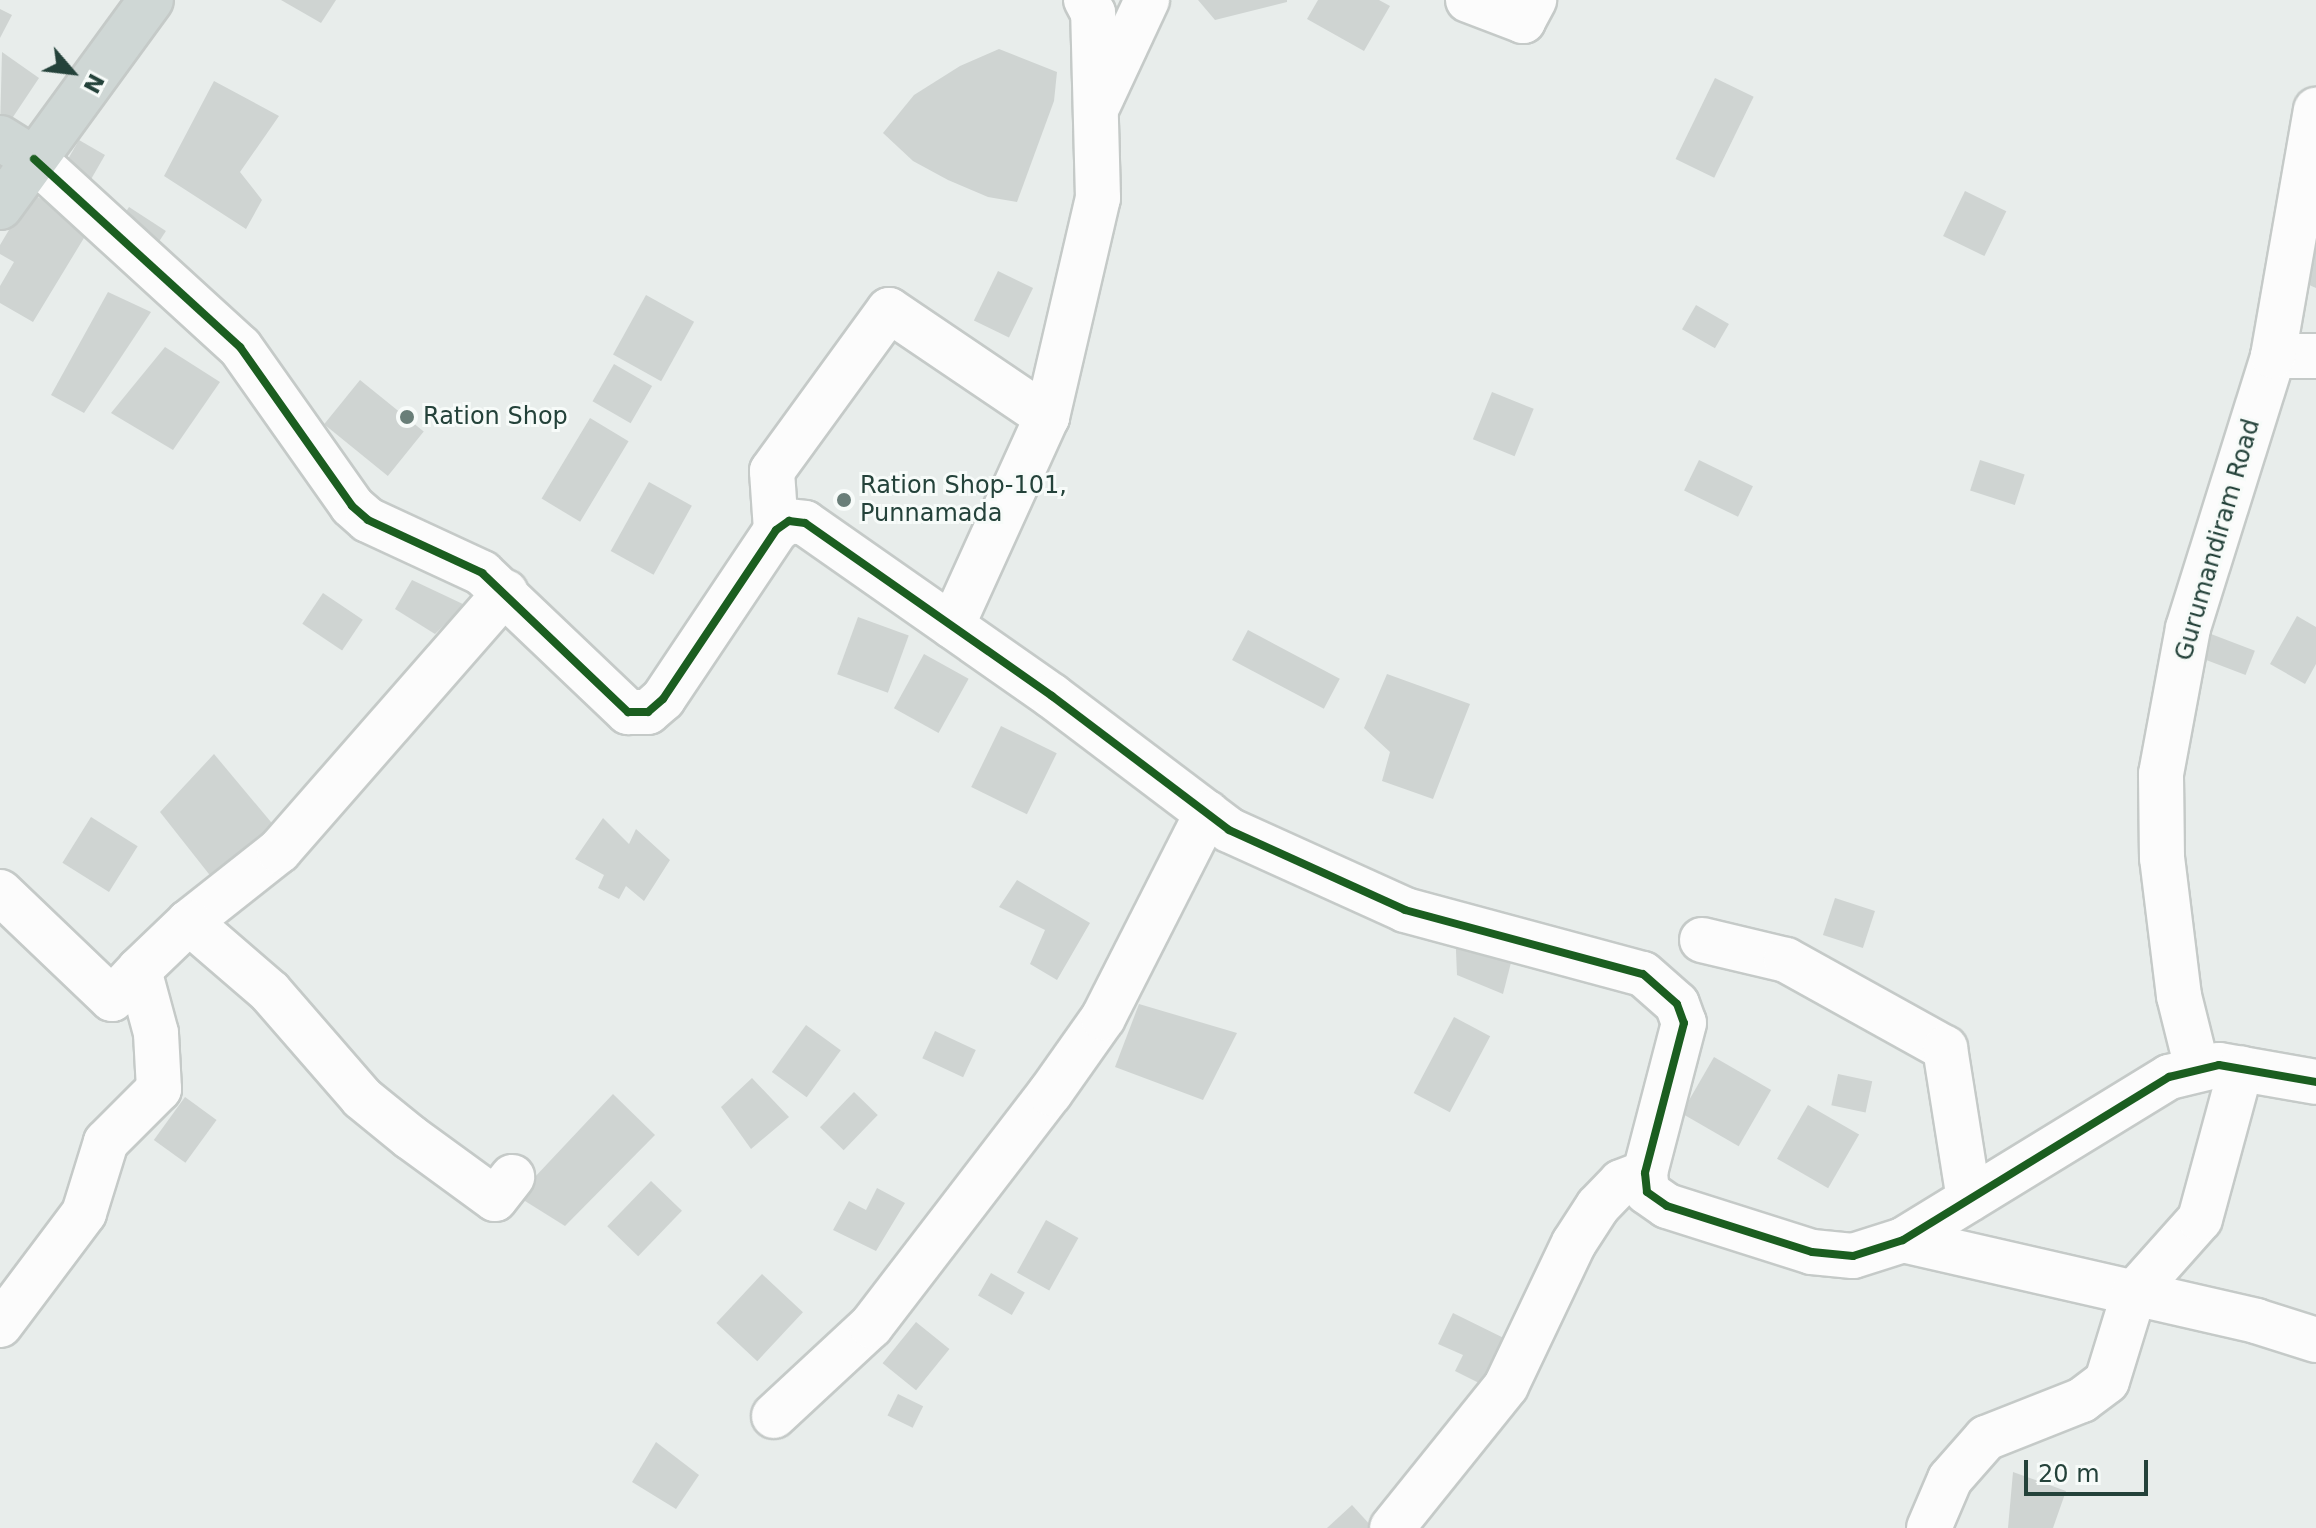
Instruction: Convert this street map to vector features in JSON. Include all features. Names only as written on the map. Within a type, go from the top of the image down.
[{"type":"main road","points":[[0,207],[17,149],[151,0]]},
{"type":"street","points":[[952,626],[1047,417],[1098,198],[1093,13],[1086,0]]},
{"type":"street","points":[[1095,111],[1147,0]]},
{"type":"street","points":[[1468,0],[1523,21],[1534,0]]},
{"type":"street","name":"Gurumandiram Road","points":[[2197,1068],[2179,996],[2162,858],[2161,774],[2188,628],[2273,356],[2316,110]]},
{"type":"street","points":[[17,149],[240,347],[368,520],[455,557],[506,592],[618,706],[640,715],[663,699],[776,530],[789,521],[819,529],[1207,813],[1274,854],[1362,895],[1643,974],[1665,991],[1684,1023],[1645,1173],[1647,1192],[1667,1206],[1812,1252],[1853,1256],[1903,1240],[2146,1088],[2197,1068],[2241,1068],[2316,1082]]},
{"type":"street","points":[[776,530],[772,471],[889,310],[1047,417]]},
{"type":"street","points":[[2273,356],[2316,356]]},
{"type":"street","points":[[0,892],[112,999],[189,922],[279,851],[506,592]]},
{"type":"street","points":[[774,1416],[871,1326],[1059,1081],[1103,1018],[1207,813]]},
{"type":"street","points":[[189,922],[270,992],[362,1098],[410,1137],[495,1199],[512,1177]]},
{"type":"street","points":[[1702,940],[1786,960],[1945,1048],[1969,1199]]},
{"type":"street","points":[[0,1325],[84,1213],[106,1142],[159,1089],[156,1033],[139,970]]},
{"type":"street","points":[[2146,1088],[2179,996]]},
{"type":"street","points":[[1929,1528],[1950,1479],[1986,1438],[2082,1400],[2107,1381],[2134,1293],[2200,1219],[2241,1068]]},
{"type":"street","points":[[1392,1528],[1506,1386],[1574,1243],[1598,1206],[1621,1182],[1645,1173]]},
{"type":"street","points":[[1903,1240],[2134,1293],[2316,1340]]},
{"type":"building","points":[[281,0],[336,0],[321,23]]},
{"type":"building","points":[[1198,0],[1287,0],[1287,2],[1215,20]]},
{"type":"building","points":[[1318,0],[1379,0],[1390,6],[1364,51],[1307,19]]},
{"type":"building","points":[[0,9],[12,15],[0,38]]},
{"type":"building","points":[[999,49],[1057,72],[1054,101],[1017,202],[988,197],[948,180],[913,161],[883,133],[914,95],[960,66]]},
{"type":"building","points":[[2,52],[39,78],[3,132],[0,130]]},
{"type":"building","points":[[1715,78],[1754,97],[1714,178],[1676,159]]},
{"type":"building","points":[[214,81],[279,116],[240,172],[262,200],[246,229],[164,176]]},
{"type":"building","points":[[79,140],[105,155],[81,196],[56,181]]},
{"type":"building","points":[[1965,191],[2006,211],[1984,256],[1943,236]]},
{"type":"building","points":[[31,193],[90,228],[33,322],[0,303],[0,286],[14,262],[0,254],[0,245]]},
{"type":"building","points":[[129,207],[166,231],[155,248],[118,224]]},
{"type":"building","points":[[2316,246],[2316,288],[2300,281]]},
{"type":"building","points":[[998,271],[1033,288],[1009,338],[974,320]]},
{"type":"building","points":[[108,292],[151,312],[84,413],[51,395]]},
{"type":"building","points":[[646,295],[694,322],[661,381],[613,354]]},
{"type":"building","points":[[1696,305],[1729,324],[1715,348],[1682,329]]},
{"type":"building","points":[[165,347],[220,382],[173,450],[111,413]]},
{"type":"building","points":[[614,364],[652,386],[631,423],[592,401]]},
{"type":"building","points":[[360,380],[424,432],[388,476],[324,424]]},
{"type":"building","points":[[1492,392],[1534,409],[1515,456],[1473,439]]},
{"type":"building","points":[[590,418],[629,441],[580,522],[542,499]]},
{"type":"building","points":[[1699,460],[1753,486],[1738,517],[1684,491]]},
{"type":"building","points":[[1980,460],[2025,475],[2015,505],[1970,490]]},
{"type":"building","points":[[649,482],[692,506],[654,575],[611,551]]},
{"type":"building","points":[[412,580],[465,605],[435,634],[395,609]]},
{"type":"building","points":[[323,593],[363,620],[342,651],[302,624]]},
{"type":"building","points":[[2297,616],[2316,627],[2316,664],[2305,684],[2270,664]]},
{"type":"building","points":[[858,617],[909,635],[888,693],[837,674]]},
{"type":"building","points":[[1248,630],[1340,679],[1324,709],[1232,660]]},
{"type":"building","points":[[2211,634],[2255,651],[2246,675],[2202,658]]},
{"type":"building","points":[[924,654],[969,679],[939,733],[894,708]]},
{"type":"building","points":[[1387,674],[1470,704],[1433,799],[1382,781],[1390,752],[1364,728]]},
{"type":"building","points":[[1001,726],[1057,753],[1027,814],[971,787]]},
{"type":"building","points":[[214,754],[276,828],[216,883],[160,812]]},
{"type":"building","points":[[91,817],[138,846],[109,892],[62,863]]},
{"type":"building","points":[[603,818],[629,844],[636,829],[670,860],[644,901],[626,886],[619,899],[598,888],[604,875],[575,859]]},
{"type":"building","points":[[1017,880],[1090,923],[1057,980],[1030,964],[1045,930],[999,907]]},
{"type":"building","points":[[1835,898],[1875,911],[1863,948],[1823,935]]},
{"type":"building","points":[[1455,927],[1516,943],[1503,994],[1457,975]]},
{"type":"building","points":[[1139,1004],[1237,1033],[1203,1100],[1115,1067]]},
{"type":"building","points":[[1454,1017],[1490,1036],[1450,1112],[1414,1093]]},
{"type":"building","points":[[806,1025],[841,1050],[807,1097],[772,1072]]},
{"type":"building","points":[[935,1031],[976,1050],[963,1077],[922,1058]]},
{"type":"building","points":[[1714,1057],[1771,1090],[1739,1146],[1682,1113]]},
{"type":"building","points":[[1838,1074],[1872,1081],[1866,1113],[1831,1105]]},
{"type":"building","points":[[752,1078],[789,1117],[751,1149],[721,1107]]},
{"type":"building","points":[[854,1092],[878,1115],[844,1150],[820,1127]]},
{"type":"building","points":[[613,1094],[655,1135],[565,1226],[517,1196]]},
{"type":"building","points":[[185,1097],[217,1120],[185,1163],[154,1140]]},
{"type":"building","points":[[1808,1105],[1859,1134],[1828,1188],[1777,1159]]},
{"type":"building","points":[[651,1181],[682,1211],[638,1256],[607,1226]]},
{"type":"building","points":[[877,1188],[905,1203],[876,1251],[833,1230],[849,1201],[866,1210]]},
{"type":"building","points":[[1046,1220],[1078,1238],[1049,1290],[1017,1272]]},
{"type":"building","points":[[991,1273],[1025,1292],[1012,1315],[978,1296]]},
{"type":"building","points":[[762,1274],[803,1312],[757,1361],[716,1323]]},
{"type":"building","points":[[1453,1313],[1522,1347],[1499,1393],[1455,1371],[1463,1355],[1438,1344]]},
{"type":"building","points":[[916,1322],[949,1349],[916,1390],[883,1363]]},
{"type":"building","points":[[898,1394],[923,1406],[913,1428],[887,1416]]},
{"type":"building","points":[[656,1442],[699,1475],[676,1509],[632,1482]]},
{"type":"building","points":[[2013,1472],[2066,1491],[2053,1528],[2008,1528]]},
{"type":"building","points":[[1352,1505],[1373,1528],[1327,1528]]},
{"type":"cycle path","points":[[34,159],[240,347],[352,506],[368,520],[482,573],[628,712],[648,712],[663,699],[776,530],[789,521],[805,523],[1052,696],[1229,830],[1405,910],[1643,974],[1677,1004],[1684,1023],[1645,1173],[1647,1192],[1667,1206],[1812,1252],[1853,1256],[1903,1240],[2169,1077],[2219,1065],[2316,1082]]},
{"type":"place","name":"Ration Shop","points":[[407,417]]},
{"type":"place","name":"Ration Shop-101, Punnamada","points":[[844,500]]}]
